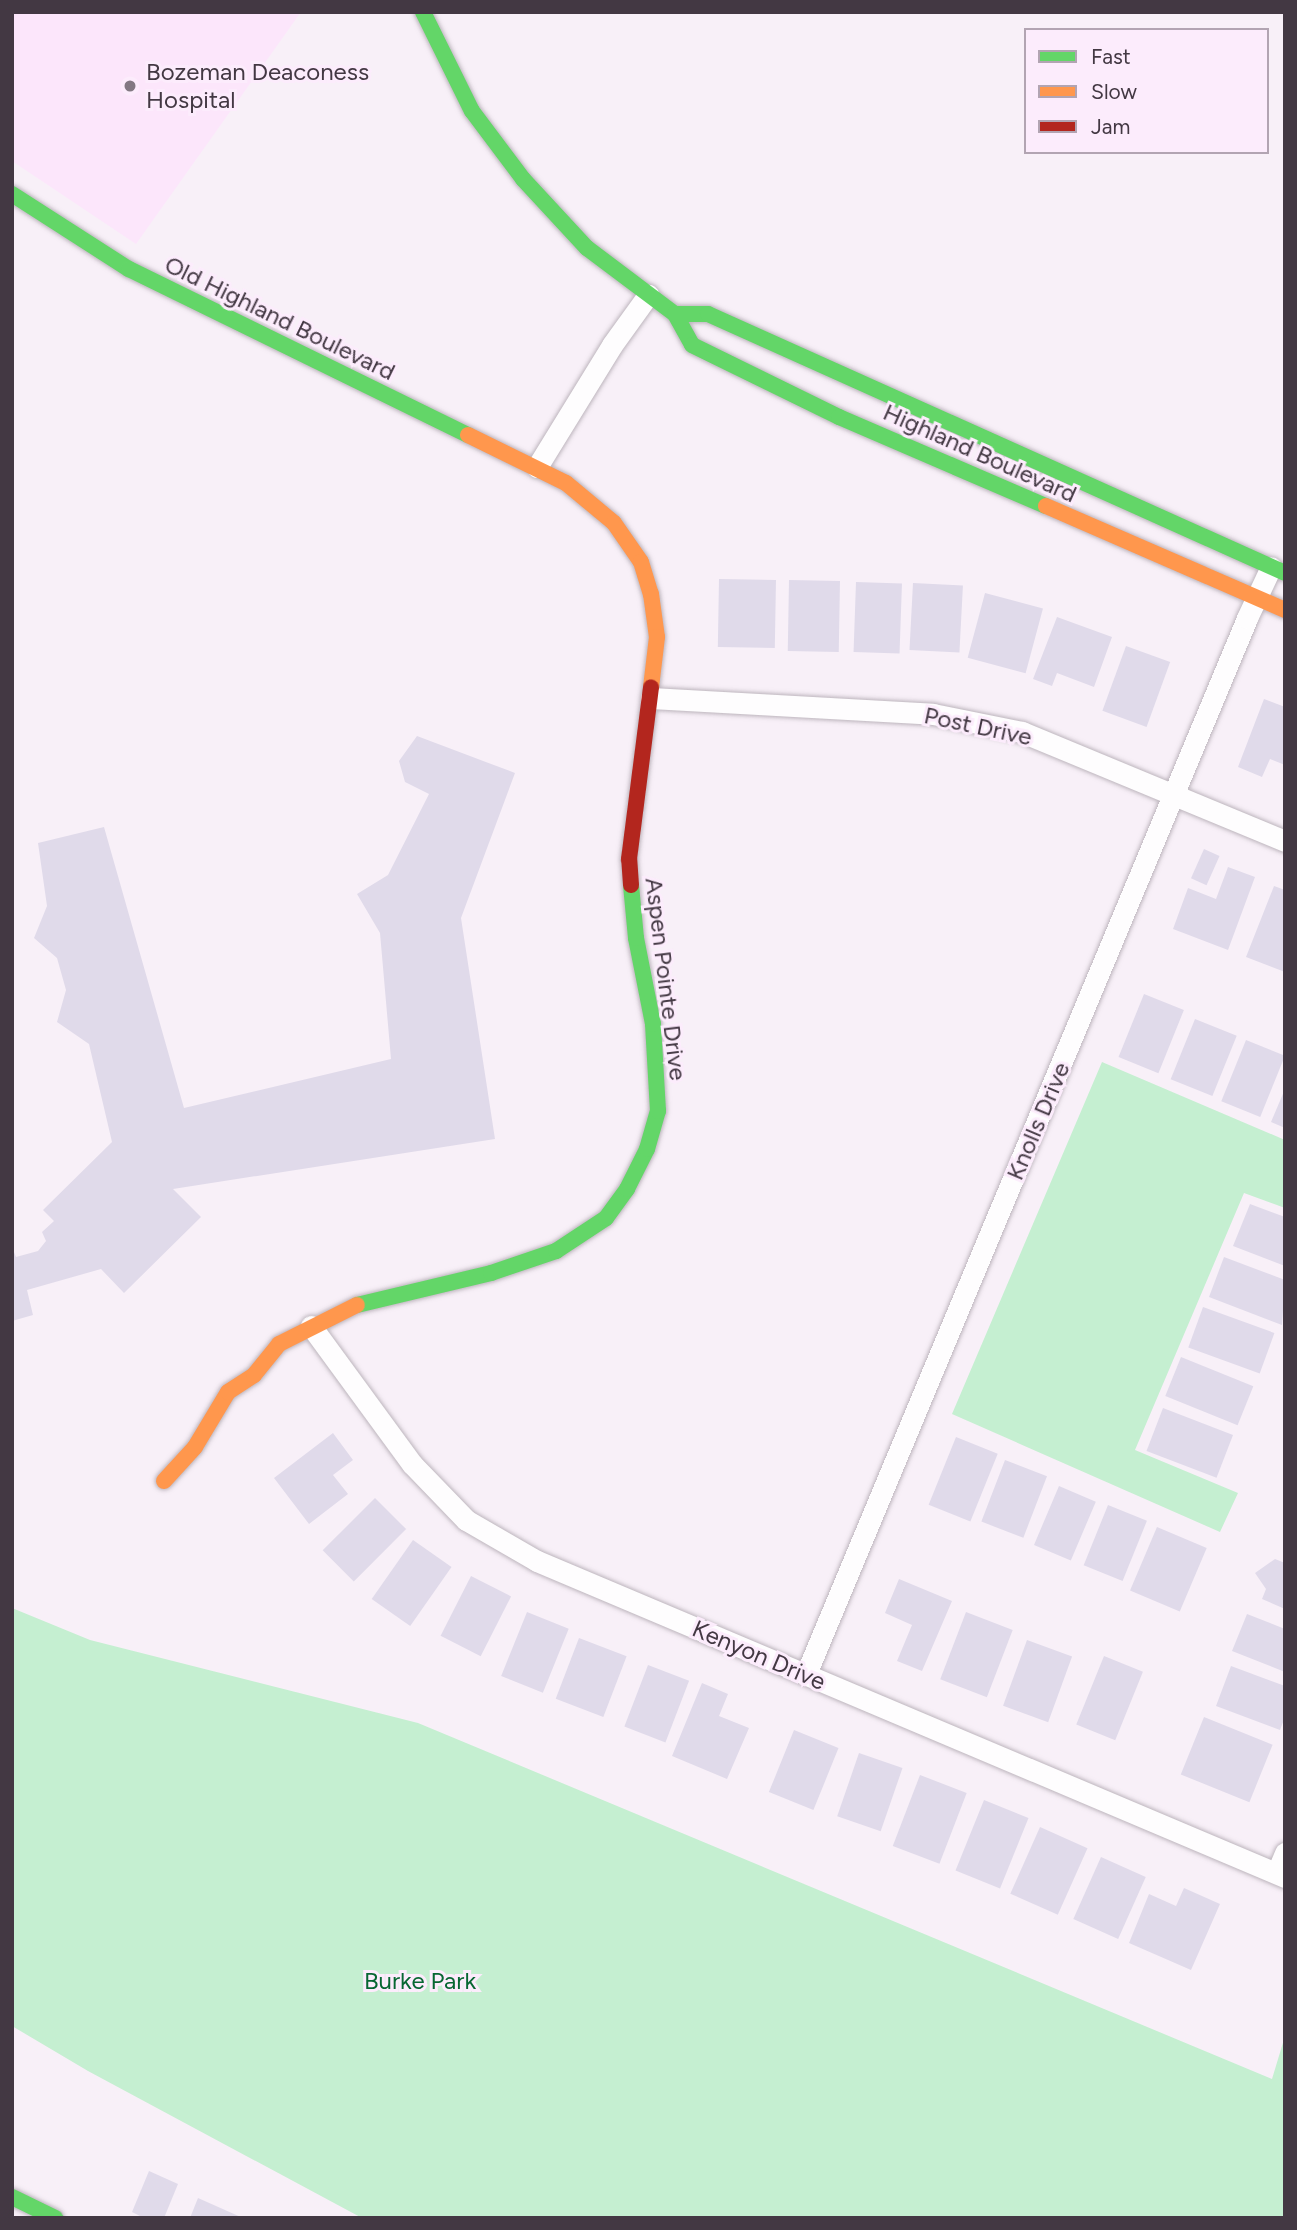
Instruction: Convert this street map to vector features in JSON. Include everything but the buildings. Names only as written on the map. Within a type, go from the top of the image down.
[{"type":"street","name":"Highland Boulevard","points":[[423,12],[472,111],[523,179],[587,248],[675,314],[692,345],[864,428],[1285,610]]},
{"type":"street","name":"Old Highland Boulevard","points":[[12,194],[129,269],[537,467]]},
{"type":"street","points":[[537,467],[612,345],[648,295]]},
{"type":"street","name":"Highland Boulevard","points":[[675,314],[708,314],[1278,570]]},
{"type":"street","name":"Aspen Pointe Drive","points":[[163,1481],[195,1447],[228,1392],[254,1375],[279,1345],[311,1326],[358,1304],[491,1273],[556,1251],[606,1217],[626,1189],[647,1149],[658,1111],[653,1024],[636,938],[629,859],[657,637],[651,594],[641,562],[614,523],[591,501],[537,467]]},
{"type":"street","name":"Knolls Drive","points":[[806,1674],[1257,597],[1278,570]]},
{"type":"street","name":"Post Drive","points":[[651,698],[933,714],[1022,732],[1285,841]]},
{"type":"street","name":"Kenyon Drive","points":[[311,1326],[412,1464],[466,1520],[537,1561],[806,1674],[1282,1867]]},
{"type":"street","points":[[12,2197],[55,2218]]},
{"type":"shaded area","name":"Bozeman Deaconess Hospital","points":[[12,12],[301,12],[136,244],[12,161]]},
{"type":"green space","points":[[1102,1062],[1285,1140],[1285,1208],[1244,1193],[1135,1450],[1238,1493],[1220,1532],[952,1414]]},
{"type":"green space","name":"Burke Park","points":[[12,1608],[90,1640],[418,1723],[1272,2079],[1285,2036],[1285,2218],[362,2218],[88,2071],[12,2026]]},
{"type":"traffic: fast","points":[[423,12],[472,111],[523,179],[587,248],[675,314],[692,345],[839,417],[1046,506]]},
{"type":"traffic: fast","points":[[12,194],[129,269],[468,435]]},
{"type":"traffic: fast","points":[[675,314],[708,314],[1285,573]]},
{"type":"traffic: fast","points":[[357,1305],[491,1273],[556,1251],[606,1218],[627,1189],[647,1149],[658,1111],[653,1024],[636,938],[631,885]]},
{"type":"traffic: fast","points":[[12,2197],[55,2218]]},
{"type":"traffic: slow","points":[[468,435],[566,483],[614,523],[641,562],[651,594],[657,637],[651,687]]},
{"type":"traffic: slow","points":[[1046,506],[1285,610]]},
{"type":"traffic: slow","points":[[164,1481],[195,1447],[228,1392],[254,1375],[279,1344],[357,1305]]},
{"type":"traffic: jam","points":[[631,885],[629,859],[651,687]]},
{"type":"place","name":"Bozeman Deaconess Hospital","points":[[130,86]]}]
